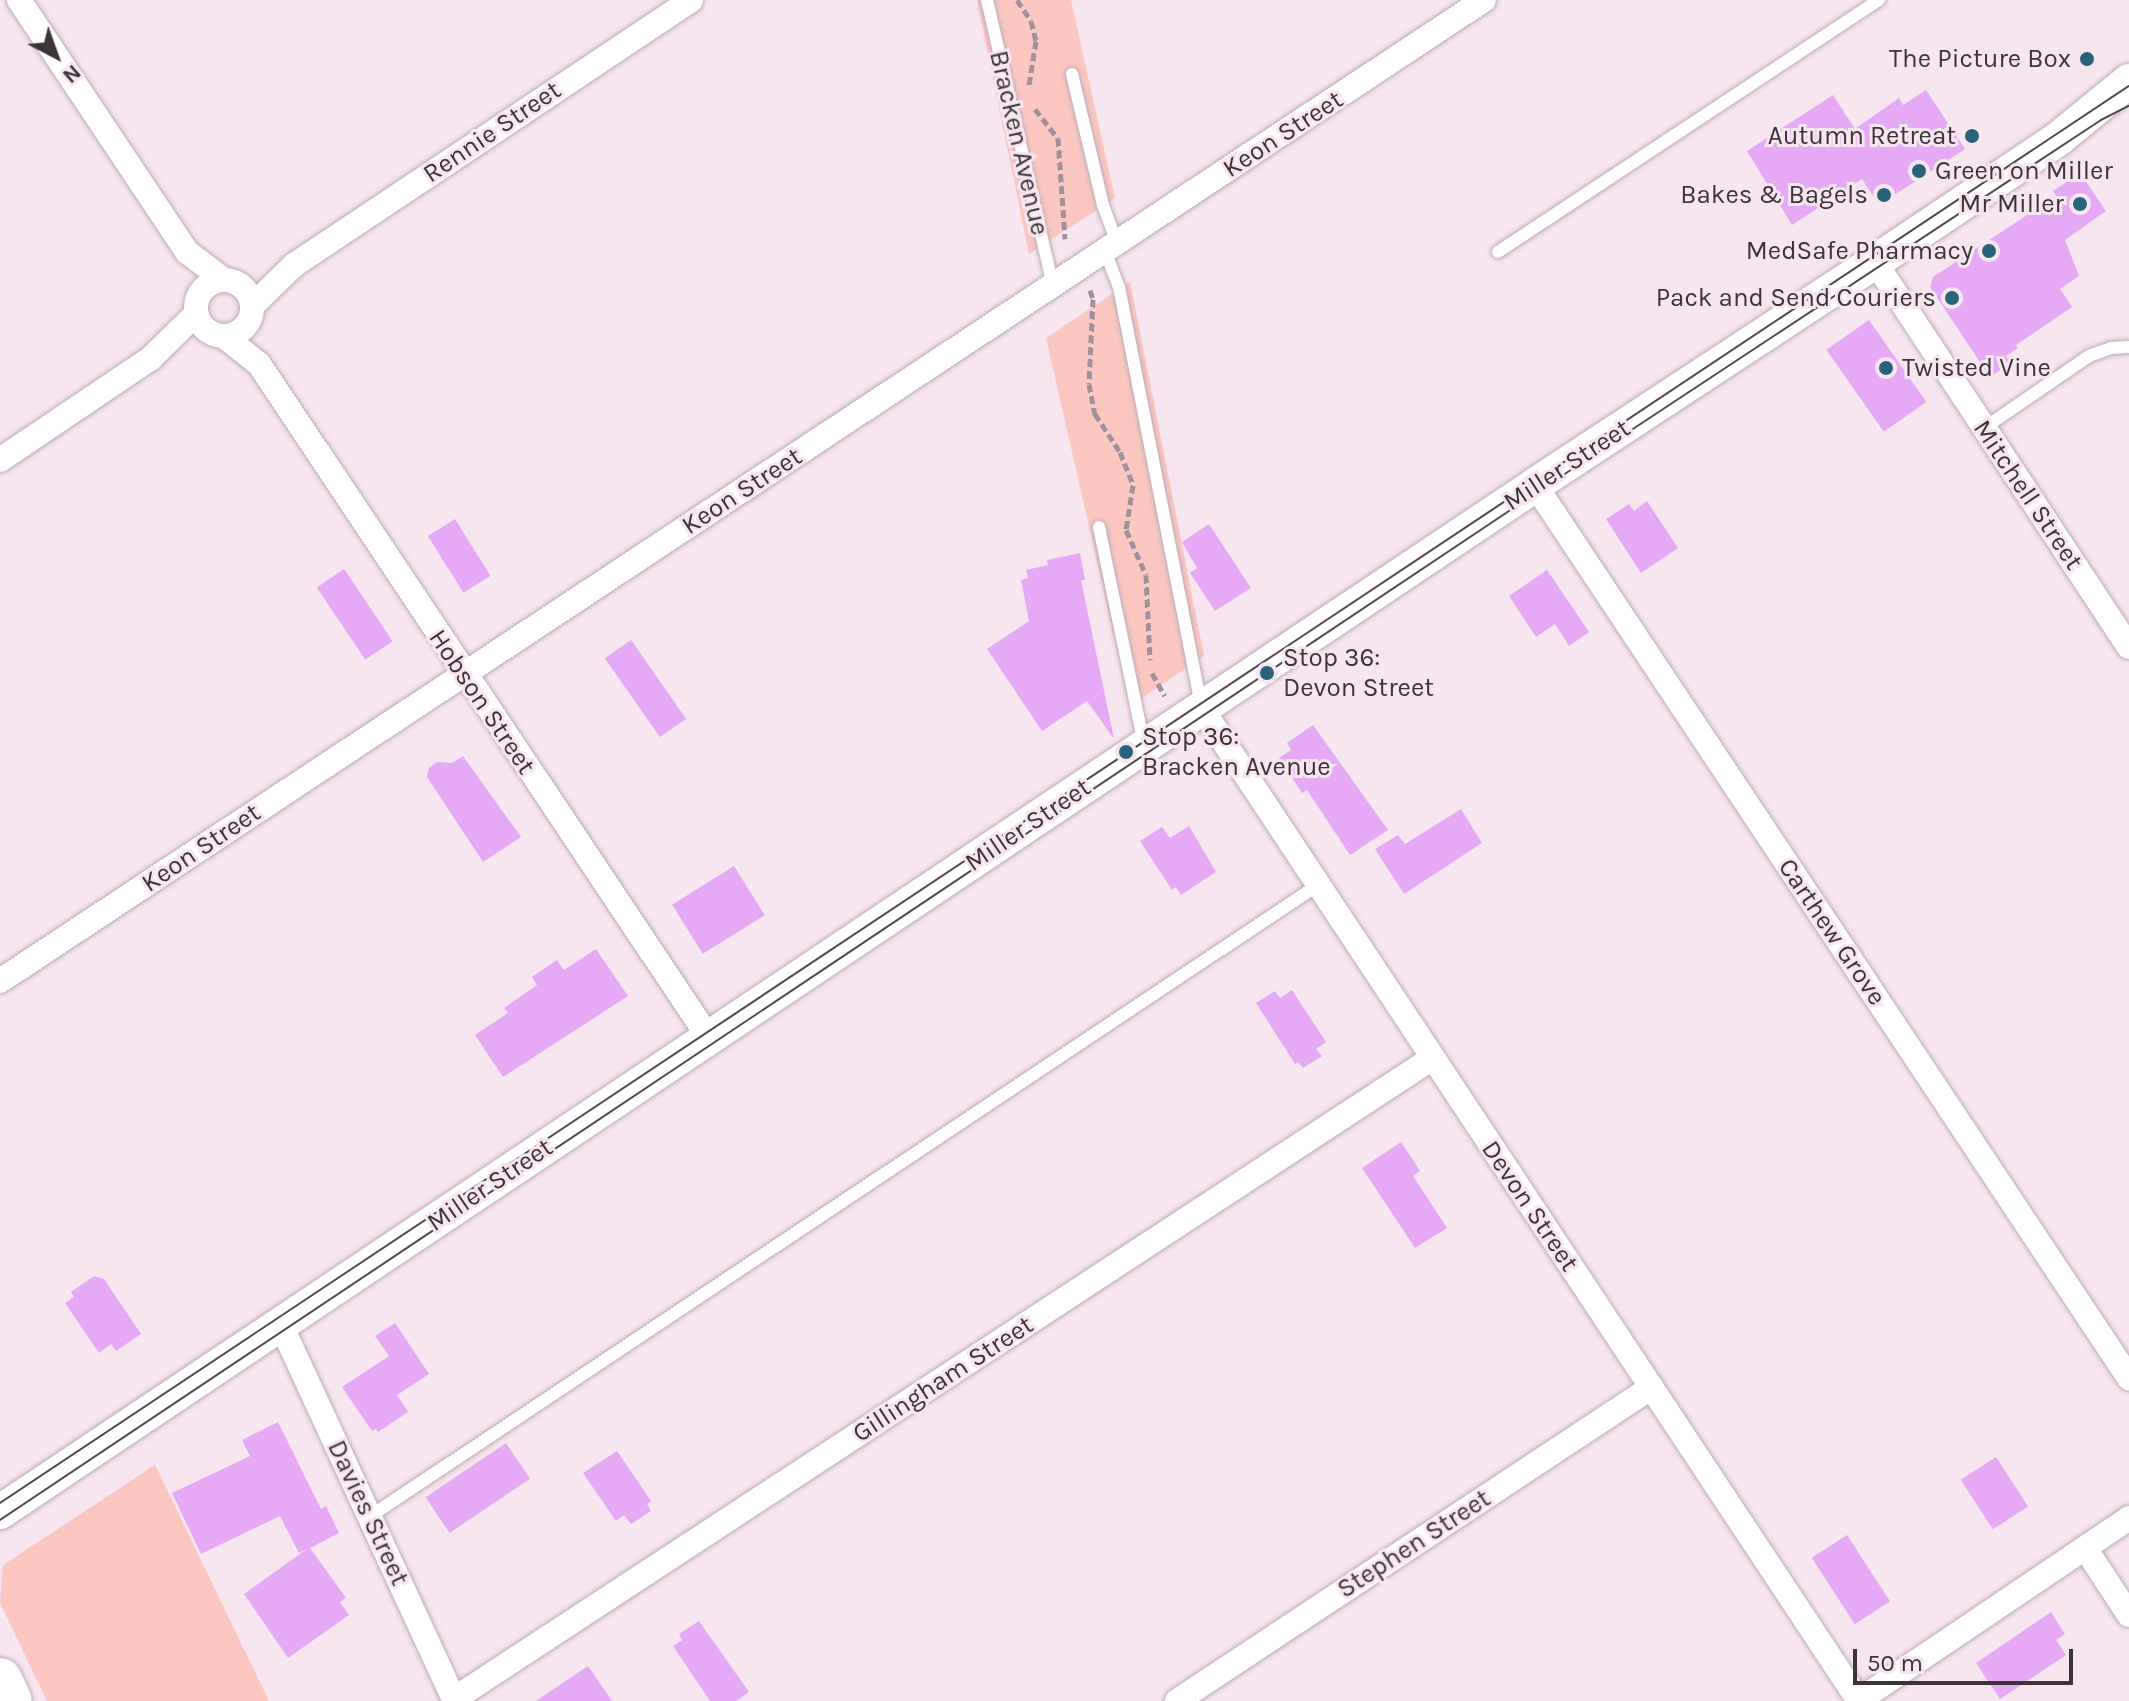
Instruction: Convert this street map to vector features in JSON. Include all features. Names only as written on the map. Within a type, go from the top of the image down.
[{"type":"highway","points":[[0,1680],[10,1701]]},
{"type":"street","points":[[19,0],[187,252],[248,293],[250,314],[240,332],[218,335],[151,358]]},
{"type":"street","name":"Rennie Street","points":[[250,314],[294,265],[691,0]]},
{"type":"street","name":"Keon Street","points":[[0,981],[1484,0]]},
{"type":"street","name":"Miller Street","points":[[0,1512],[1535,485],[2058,139],[2129,81]]},
{"type":"street","name":"Miller Street","points":[[2058,139],[2085,126],[2129,115]]},
{"type":"street","points":[[187,252],[201,325],[218,335]]},
{"type":"street","name":"Mitchell Street","points":[[1875,262],[2129,647]]},
{"type":"street","name":"Rennie Street","points":[[230,281],[294,265]]},
{"type":"street","points":[[0,460],[151,358],[197,306],[207,286],[230,281]]},
{"type":"street","name":"Hobson Street","points":[[250,314],[259,364]]},
{"type":"street","name":"Hobson Street","points":[[218,335],[259,364],[463,675],[709,1038]]},
{"type":"street","name":"Carthew Grove","points":[[1535,485],[2129,1378]]},
{"type":"street","name":"Devon Street","points":[[1202,709],[1858,1701]]},
{"type":"street","name":"Gillingham Street","points":[[454,1700],[1431,1059]]},
{"type":"street","name":"Davies Street","points":[[281,1325],[454,1700]]},
{"type":"street","name":"Stephen Street","points":[[1177,1701],[1652,1387]]},
{"type":"street","points":[[1858,1701],[2129,1518]]},
{"type":"street","points":[[2085,1548],[2129,1615]]},
{"type":"lane","name":"Bracken Avenue","points":[[987,0],[1053,286]]},
{"type":"lane","points":[[1498,252],[1879,0]]},
{"type":"lane","points":[[1072,74],[1103,205],[1202,709]]},
{"type":"lane","points":[[1984,428],[2089,356],[2111,348],[2129,347]]},
{"type":"lane","points":[[1099,527],[1145,747]]},
{"type":"lane","points":[[369,1517],[1318,885]]},
{"type":"path","name":"Bracken Avenue","points":[[1017,0],[1031,21],[1036,41],[1029,90]]},
{"type":"path","name":"Bracken Avenue","points":[[1028,98],[1058,138],[1066,213],[1065,246],[1093,299],[1089,384],[1095,414],[1120,452],[1133,485],[1126,530],[1146,575],[1151,669]]},
{"type":"shaded area","points":[[977,0],[1071,0],[1115,198],[1029,254]]},
{"type":"shaded area","points":[[1130,282],[1204,656],[1130,706],[1046,338]]},
{"type":"shaded area","points":[[155,1465],[269,1701],[47,1701],[0,1603],[3,1565]]},
{"type":"building","points":[[1926,90],[1965,149],[1879,205],[1862,179],[1792,225],[1747,151],[1833,95],[1855,129],[1899,98],[1903,105]]},
{"type":"building","points":[[2080,173],[2106,211],[2065,240],[2079,276],[2060,289],[2072,307],[2016,345],[2018,348],[2006,356],[2011,363],[1990,377],[1930,287],[1933,277],[2056,196],[2053,191]]},
{"type":"building","points":[[1869,320],[1926,402],[1884,432],[1826,350]]},
{"type":"building","points":[[1647,501],[1678,548],[1641,573],[1606,519],[1629,504],[1634,511]]},
{"type":"building","points":[[455,519],[491,576],[463,593],[428,536]]},
{"type":"building","points":[[1209,524],[1251,588],[1215,611],[1190,573],[1197,568],[1182,542]]},
{"type":"building","points":[[1080,553],[1085,580],[1081,580],[1114,739],[1087,701],[1042,731],[987,649],[1029,621],[1021,580],[1028,578],[1026,570],[1048,565],[1047,560]]},
{"type":"building","points":[[344,569],[393,641],[365,660],[317,587]]},
{"type":"building","points":[[1547,570],[1589,632],[1569,646],[1555,624],[1536,637],[1509,596]]},
{"type":"building","points":[[631,640],[686,719],[660,737],[605,658]]},
{"type":"building","points":[[1313,725],[1388,830],[1350,855],[1307,790],[1302,793],[1279,758],[1291,750],[1287,743]]},
{"type":"building","points":[[463,756],[521,837],[483,862],[427,777],[429,768],[437,762],[452,763]]},
{"type":"building","points":[[1461,809],[1482,843],[1404,894],[1375,849],[1398,835],[1405,844]]},
{"type":"building","points":[[1189,826],[1216,872],[1181,895],[1176,887],[1172,890],[1140,841],[1162,827],[1170,838]]},
{"type":"building","points":[[734,866],[765,915],[703,954],[672,905]]},
{"type":"building","points":[[596,949],[628,996],[503,1077],[475,1035],[508,1013],[504,1008],[537,985],[532,977],[557,960],[564,970]]},
{"type":"building","points":[[1292,990],[1326,1042],[1316,1049],[1322,1056],[1303,1068],[1298,1062],[1295,1064],[1256,1003],[1275,991],[1280,998]]},
{"type":"building","points":[[1401,1142],[1420,1171],[1413,1176],[1447,1228],[1415,1248],[1362,1168]]},
{"type":"building","points":[[94,1276],[104,1279],[141,1334],[116,1351],[111,1344],[99,1353],[65,1303],[74,1297],[71,1292]]},
{"type":"building","points":[[395,1323],[429,1374],[397,1395],[408,1412],[378,1432],[376,1429],[372,1431],[342,1387],[389,1356],[375,1336]]},
{"type":"building","points":[[278,1422],[321,1509],[326,1506],[339,1533],[310,1548],[346,1598],[340,1602],[349,1615],[288,1658],[244,1594],[307,1549],[299,1553],[280,1516],[201,1554],[172,1493],[250,1456],[242,1440]]},
{"type":"building","points":[[506,1443],[530,1479],[450,1533],[426,1497]]},
{"type":"building","points":[[617,1451],[651,1501],[647,1504],[651,1511],[631,1524],[624,1515],[616,1521],[583,1473]]},
{"type":"building","points":[[1996,1457],[2028,1506],[1993,1529],[1961,1480]]},
{"type":"building","points":[[1847,1535],[1890,1601],[1855,1624],[1812,1558]]},
{"type":"building","points":[[2051,1612],[2065,1634],[2056,1640],[2066,1655],[2000,1699],[1976,1663]]},
{"type":"building","points":[[699,1621],[749,1692],[736,1701],[710,1701],[673,1646],[682,1640],[679,1634]]},
{"type":"building","points":[[588,1666],[612,1701],[536,1701]]},
{"type":"tram line","points":[[0,1503],[2129,86]]},
{"type":"tram line","points":[[0,1520],[1539,491],[2101,120],[2129,106]]},
{"type":"place","name":"The Picture Box","points":[[2087,59]]},
{"type":"place","name":"Autumn Retreat","points":[[1972,136]]},
{"type":"place","name":"Green on Miller","points":[[1919,171]]},
{"type":"place","name":"Bakes & Bagels","points":[[1884,195]]},
{"type":"place","name":"Mr Miller","points":[[2080,204]]},
{"type":"place","name":"MedSafe Pharmacy","points":[[1989,251]]},
{"type":"place","name":"Pack and Send Couriers","points":[[1952,298]]},
{"type":"place","name":"Twisted Vine","points":[[1886,368]]},
{"type":"place","name":"Stop 36: Devon Street","points":[[1267,673]]},
{"type":"place","name":"Stop 36: Bracken Avenue","points":[[1126,752]]}]
